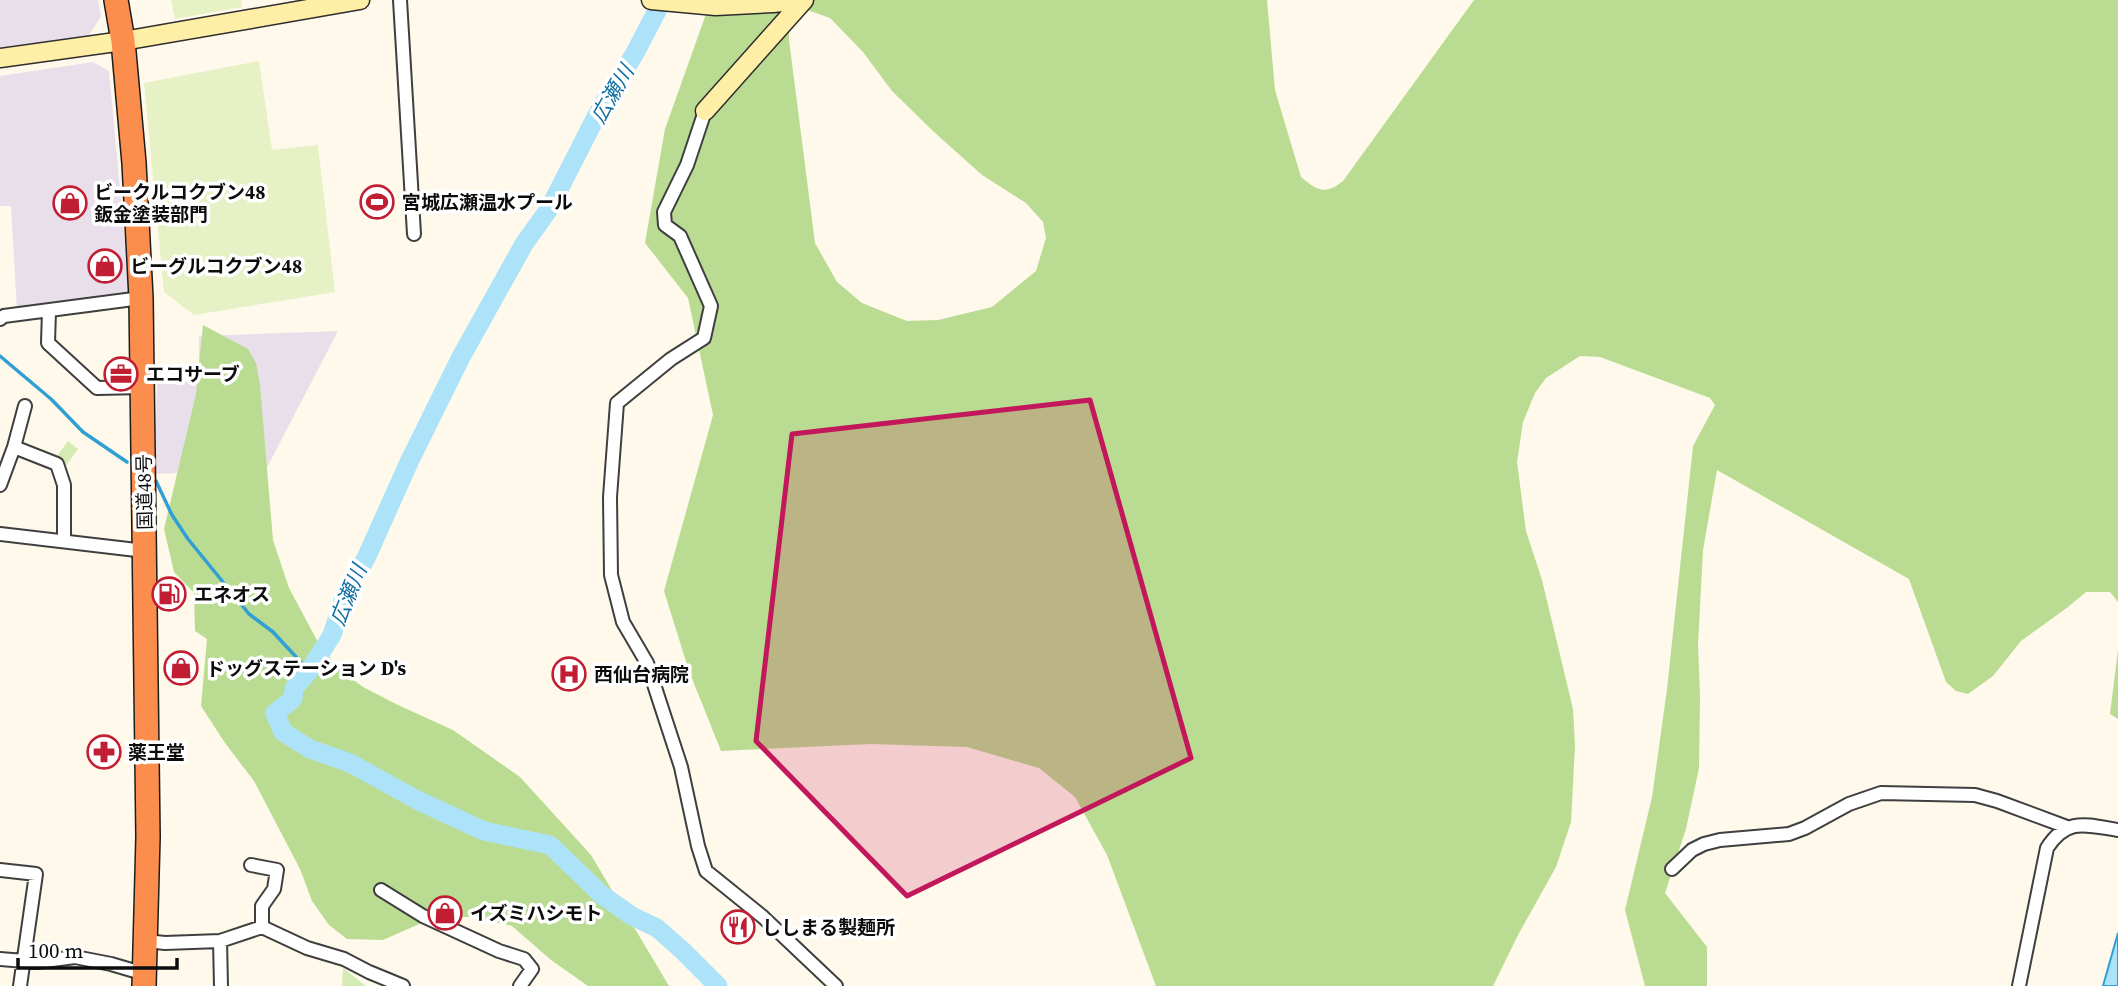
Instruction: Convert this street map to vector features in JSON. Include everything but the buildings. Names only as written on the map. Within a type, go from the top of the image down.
[{"type":"highway","name":"国道48号","points":[[116,0],[134,163],[141,298],[148,838],[144,980]]},
{"type":"street","points":[[0,58],[122,41],[360,0]]},
{"type":"street","points":[[400,0],[414,234]]},
{"type":"street","points":[[651,0],[716,6],[802,0]]},
{"type":"street","points":[[802,0],[705,111],[687,165],[664,212],[665,225],[680,236],[711,306],[704,338],[671,359],[617,403],[610,497],[611,575],[623,622],[646,663],[681,767],[706,871],[763,917],[836,986]]},
{"type":"street","points":[[0,319],[4,316],[141,298]]},
{"type":"street","points":[[49,310],[48,343],[97,388],[142,387]]},
{"type":"street","points":[[0,485],[25,407]]},
{"type":"street","points":[[14,447],[57,464],[64,485],[64,541]]},
{"type":"street","points":[[0,534],[145,551]]},
{"type":"street","points":[[1672,869],[1692,850],[1704,844],[1720,840],[1789,834],[1849,804],[1881,793],[1975,795],[2067,828]]},
{"type":"street","points":[[2019,986],[2047,848],[2055,835],[2067,828],[2082,825],[2118,830]]},
{"type":"street","points":[[251,865],[277,870],[274,890],[262,906],[262,927]]},
{"type":"street","points":[[0,870],[37,874],[20,986]]},
{"type":"street","points":[[381,890],[423,916],[499,951],[524,959],[532,969],[520,986]]},
{"type":"street","points":[[146,942],[220,941],[262,927],[307,948],[344,959],[403,986]]},
{"type":"street","points":[[220,941],[221,986]]},
{"type":"street","points":[[0,959],[24,962],[75,957],[111,964],[144,980]]},
{"type":"highlighted area","points":[[1090,400],[1191,758],[907,896],[756,741],[792,434]]},
{"type":"shaded area","points":[[0,0],[98,0],[101,16],[88,37],[0,51]]},
{"type":"shaded area","points":[[93,62],[109,71],[130,296],[17,312],[11,206],[0,206],[0,76]]},
{"type":"shaded area","points":[[338,331],[261,479],[220,471],[155,474],[157,383],[199,381],[199,336]]},
{"type":"green space","points":[[171,0],[241,0],[242,7],[175,19]]},
{"type":"green space","points":[[711,0],[1267,0],[1275,90],[1301,177],[1312,186],[1326,190],[1343,181],[1474,0],[2118,0],[2118,602],[2110,592],[2086,592],[2021,641],[1993,676],[1968,694],[1956,691],[1946,682],[1909,579],[1717,470],[1703,550],[1698,645],[1699,768],[1686,829],[1665,893],[1707,947],[1707,986],[1645,986],[1625,910],[1652,797],[1667,689],[1693,446],[1715,405],[1710,398],[1600,357],[1580,356],[1546,378],[1535,393],[1523,422],[1517,462],[1526,531],[1542,580],[1573,709],[1575,746],[1571,822],[1556,867],[1493,986],[1156,986],[1107,855],[1075,797],[1039,768],[967,747],[871,744],[721,751],[689,671],[664,591],[713,415],[688,298],[645,243],[665,129]],"holes":[[[796,6],[830,18],[863,52],[892,91],[934,132],[982,175],[1026,203],[1043,222],[1046,238],[1036,271],[992,307],[938,320],[907,321],[862,303],[837,282],[815,243],[789,40],[789,15]]]},
{"type":"green space","points":[[259,61],[272,150],[318,145],[335,292],[194,315],[164,292],[144,83]]},
{"type":"green space","points":[[203,325],[248,349],[256,363],[273,540],[289,588],[319,644],[341,671],[363,687],[453,730],[520,777],[591,855],[669,986],[588,986],[551,960],[512,926],[475,917],[435,917],[383,940],[347,939],[329,925],[312,901],[300,869],[254,781],[201,706],[207,639],[195,631],[194,593],[174,572],[164,529],[196,394]]},
{"type":"green space","points":[[68,441],[78,449],[65,467],[55,459]]},
{"type":"green space","points":[[2118,650],[2118,719],[2110,714]]},
{"type":"green space","points":[[343,968],[366,986],[342,986]]},
{"type":"water","points":[[2118,933],[2118,986],[2103,986]]},
{"type":"waterway","name":"広瀬川","points":[[665,0],[598,113],[549,209],[524,244],[461,357],[410,460],[367,556],[345,595],[332,635],[309,671],[294,688],[293,699],[275,713],[283,732],[310,749],[350,763],[419,801],[484,831],[550,845],[602,895],[632,916],[657,928],[718,986]]},
{"type":"waterway","points":[[0,356],[51,399],[83,432],[127,462]]},
{"type":"waterway","points":[[156,481],[172,515],[188,539],[249,614],[273,632],[309,671]]},
{"type":"place","name":"宮城広瀬温水プール","points":[[377,202]]},
{"type":"place","name":"ビークルコクブン48 鈑金塗装部門","points":[[70,203]]},
{"type":"place","name":"ビーグルコクブン48","points":[[105,266]]},
{"type":"place","name":"エコサーブ","points":[[121,374]]},
{"type":"place","name":"エネオス","points":[[169,594]]},
{"type":"place","name":"ドッグステーション D's","points":[[181,668]]},
{"type":"place","name":"西仙台病院","points":[[569,674]]},
{"type":"place","name":"薬王堂","points":[[104,752]]},
{"type":"place","name":"イズミハシモト","points":[[445,913]]},
{"type":"place","name":"ししまる製麺所","points":[[738,927]]}]
